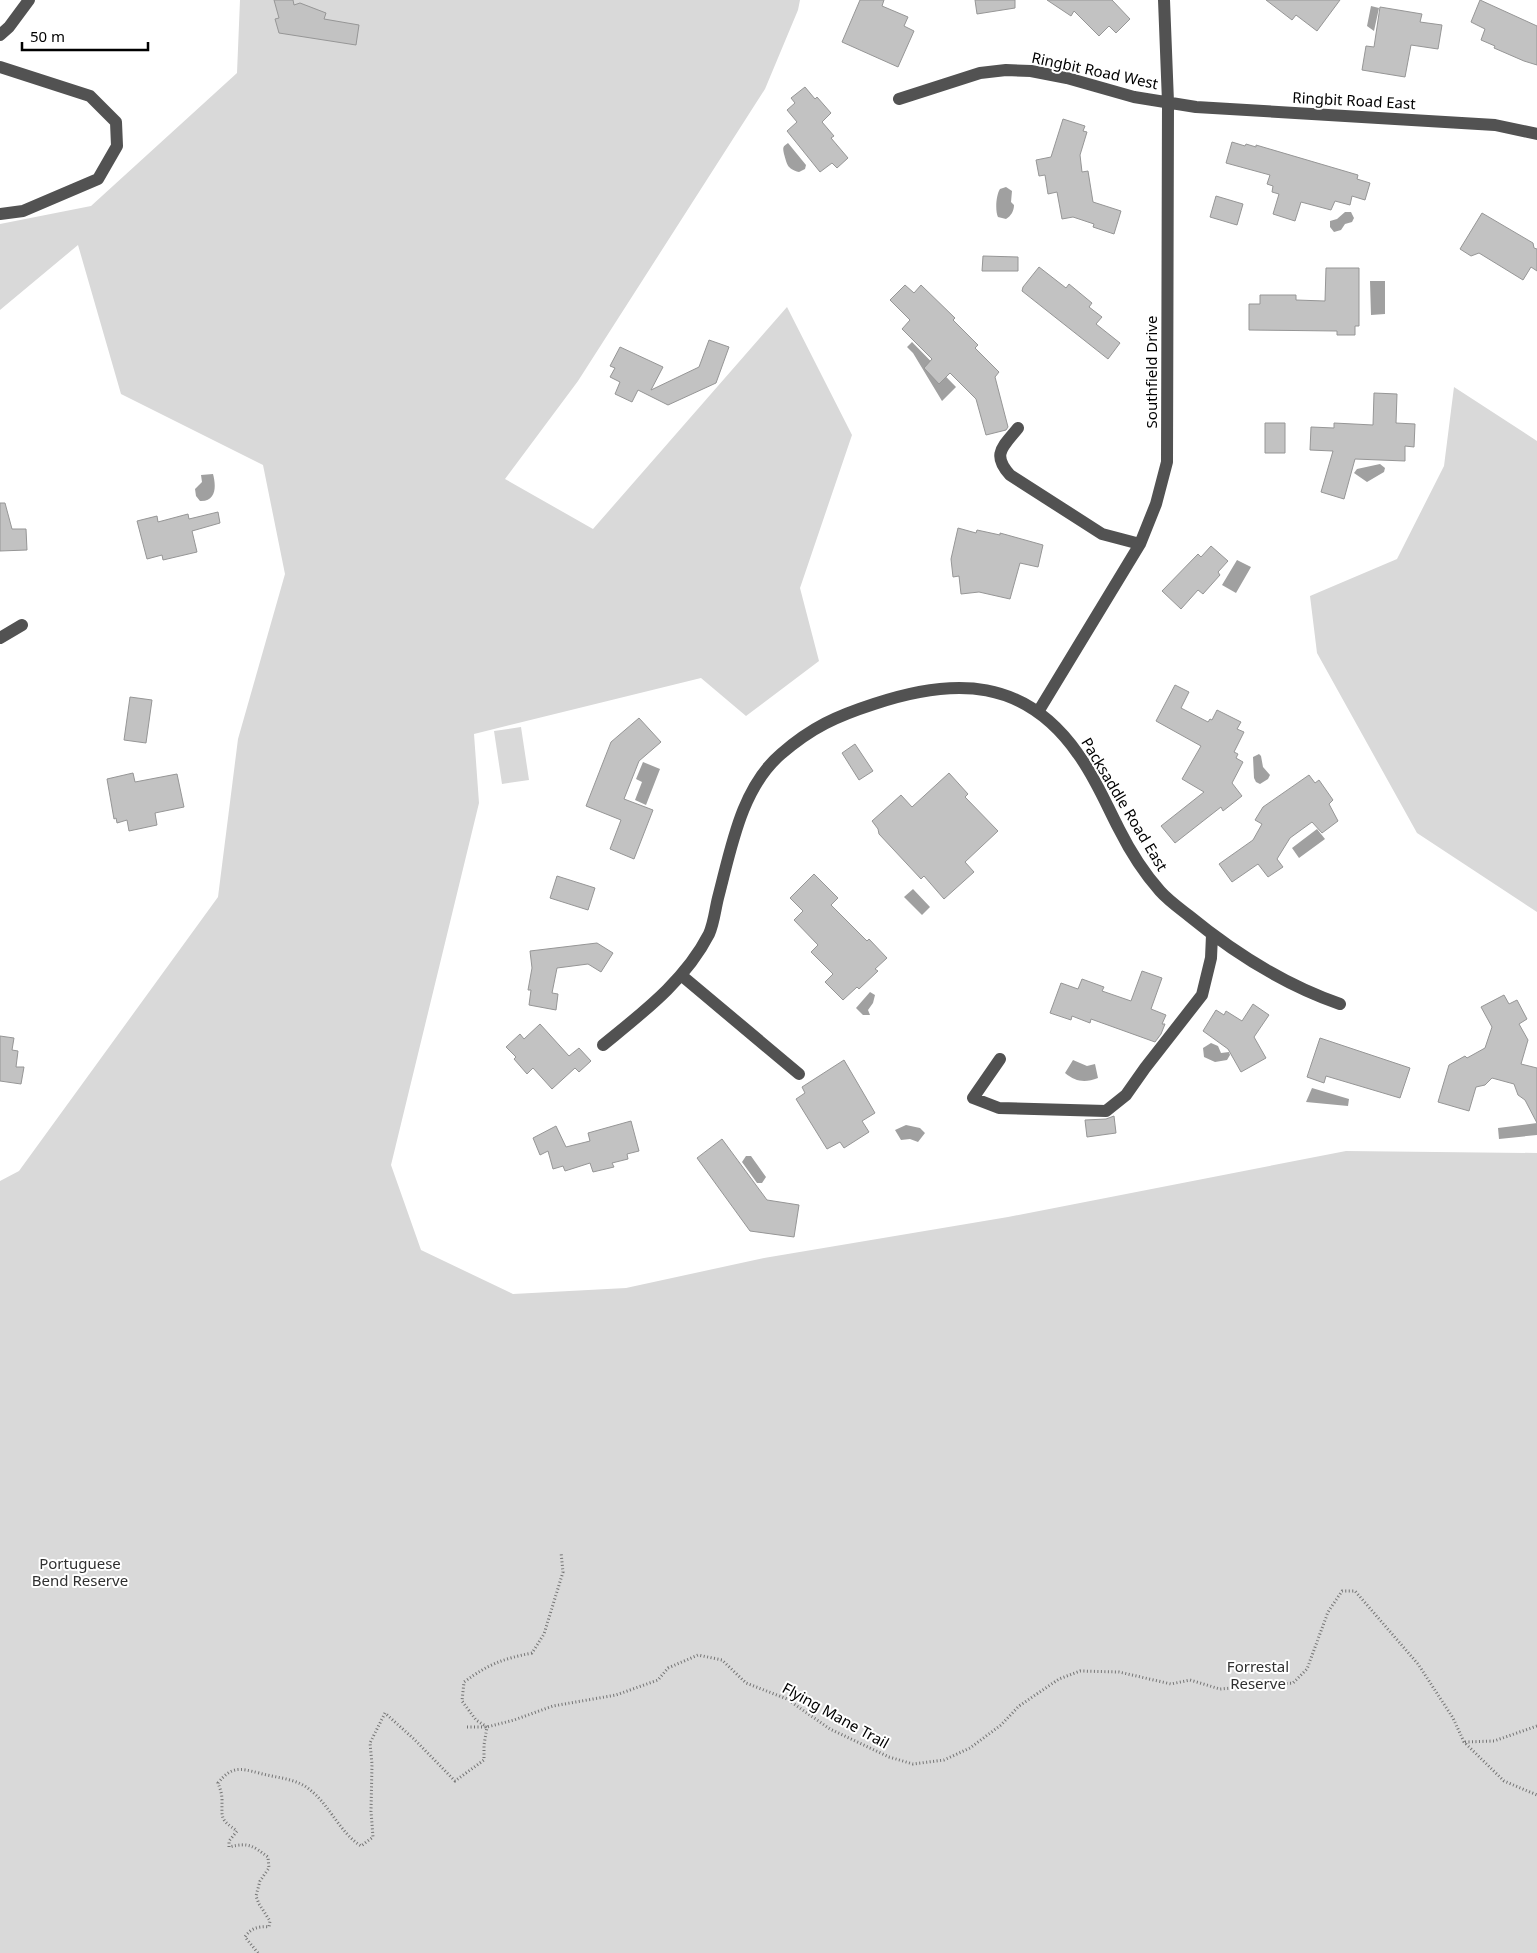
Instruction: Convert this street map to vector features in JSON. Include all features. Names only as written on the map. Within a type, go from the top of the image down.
[{"type":"street","points":[[0,34],[9,27],[29,0]]},
{"type":"street","name":"Southfield Drive","points":[[1038,712],[1140,544],[1156,504],[1167,462],[1168,102],[1164,0]]},
{"type":"street","points":[[0,67],[90,96],[116,122],[117,146],[98,179],[23,211],[0,214]]},
{"type":"street","name":"Ringbit Road West","points":[[899,99],[980,73],[1006,70],[1031,71],[1067,78],[1134,97],[1168,102]]},
{"type":"street","name":"Ringbit Road East","points":[[1168,102],[1196,107],[1495,125],[1537,134]]},
{"type":"street","points":[[1018,428],[1000,451],[1002,467],[1010,476],[1102,534],[1140,544]]},
{"type":"street","points":[[0,638],[22,625]]},
{"type":"street","name":"Packsaddle Road East","points":[[603,1045],[644,1012],[696,957],[710,931],[749,797],[770,764],[804,735],[834,718],[894,697],[936,688],[976,687],[1009,696],[1038,712],[1054,725],[1078,754],[1094,780],[1120,832],[1148,876],[1163,894],[1212,935],[1311,994],[1340,1004]]},
{"type":"street","points":[[1000,1059],[973,1098],[999,1108],[1106,1111],[1126,1095],[1202,994],[1211,958],[1212,935]]},
{"type":"street","points":[[681,975],[799,1074]]},
{"type":"path","points":[[487,1727],[476,1720],[462,1701],[464,1682],[491,1664],[505,1658],[532,1653],[544,1634],[563,1572],[561,1552]]},
{"type":"path","name":"Flying Mane Trail","points":[[487,1727],[514,1720],[553,1706],[616,1695],[658,1680],[668,1668],[698,1655],[722,1660],[746,1683],[787,1699],[830,1729],[889,1757],[913,1764],[944,1760],[970,1748],[1001,1724],[1019,1706],[1059,1679],[1080,1671],[1119,1672],[1171,1684],[1190,1680],[1220,1689],[1293,1683],[1307,1669],[1328,1612],[1342,1591],[1355,1591],[1418,1664],[1453,1718],[1464,1742]]},
{"type":"path","points":[[258,1953],[245,1937],[249,1931],[259,1926],[268,1927],[270,1921],[256,1896],[260,1881],[269,1868],[268,1857],[252,1845],[241,1844],[229,1847],[229,1841],[237,1831],[224,1823],[220,1811],[222,1799],[218,1783],[225,1775],[239,1768],[272,1777],[288,1778],[309,1789],[334,1817],[349,1839],[361,1846],[373,1837],[370,1743],[385,1713],[415,1740],[455,1781],[484,1760],[487,1727]]},
{"type":"path","points":[[1464,1742],[1494,1741],[1537,1726]]},
{"type":"path","points":[[467,1728],[487,1727]]},
{"type":"path","points":[[1464,1742],[1504,1781],[1537,1795]]},
{"type":"green space","points":[[240,0],[800,0],[798,10],[765,89],[578,381],[505,479],[593,529],[787,307],[852,435],[800,588],[819,661],[746,716],[701,678],[474,734],[479,803],[391,1165],[421,1250],[513,1294],[626,1288],[764,1258],[1008,1217],[1346,1151],[1537,1153],[1537,1953],[0,1953],[0,1181],[19,1171],[218,897],[238,739],[285,574],[263,465],[121,394],[78,245],[0,310],[0,224],[91,206],[237,73]]},
{"type":"green space","points":[[1454,387],[1537,441],[1537,912],[1417,833],[1317,653],[1310,596],[1397,559],[1444,466]]},
{"type":"green space","points":[[521,727],[529,780],[502,784],[494,731]]},
{"type":"shaded area","points":[[1371,6],[1379,8],[1374,31],[1367,26]]},
{"type":"shaded area","points":[[788,143],[806,165],[805,169],[799,172],[788,166],[783,149]]},
{"type":"shaded area","points":[[1006,187],[1012,191],[1011,202],[1014,205],[1012,213],[1006,219],[998,217],[996,207],[1000,189]]},
{"type":"shaded area","points":[[1345,212],[1351,212],[1354,218],[1352,222],[1345,224],[1341,230],[1334,232],[1330,227],[1330,221],[1337,219]]},
{"type":"shaded area","points":[[1370,281],[1385,281],[1385,314],[1371,315]]},
{"type":"shaded area","points":[[912,342],[956,387],[942,401],[913,353],[907,347]]},
{"type":"shaded area","points":[[1380,464],[1385,468],[1384,472],[1367,482],[1354,473],[1357,469]]},
{"type":"shaded area","points":[[213,474],[214,492],[210,499],[200,501],[196,496],[195,489],[202,482],[201,475]]},
{"type":"shaded area","points":[[1237,560],[1251,567],[1236,593],[1222,585]]},
{"type":"shaded area","points":[[1259,754],[1263,767],[1270,775],[1268,779],[1260,784],[1254,778],[1253,757]]},
{"type":"shaded area","points":[[643,762],[660,769],[646,805],[635,800],[642,782],[636,779]]},
{"type":"shaded area","points":[[1317,829],[1325,839],[1299,858],[1292,848]]},
{"type":"shaded area","points":[[913,889],[930,907],[922,915],[904,897]]},
{"type":"shaded area","points":[[870,992],[875,995],[873,1003],[868,1010],[870,1015],[863,1015],[856,1008]]},
{"type":"shaded area","points":[[1211,1043],[1218,1046],[1221,1053],[1229,1052],[1230,1055],[1227,1060],[1215,1062],[1204,1057],[1203,1048]]},
{"type":"shaded area","points":[[1073,1060],[1087,1066],[1095,1064],[1098,1078],[1081,1081],[1069,1076],[1065,1073]]},
{"type":"shaded area","points":[[1312,1088],[1349,1099],[1348,1106],[1306,1102]]},
{"type":"shaded area","points":[[1537,1123],[1537,1135],[1499,1139],[1498,1128]]},
{"type":"shaded area","points":[[906,1125],[920,1128],[925,1133],[918,1142],[910,1139],[901,1140],[895,1130]]},
{"type":"shaded area","points":[[746,1156],[751,1156],[766,1177],[762,1183],[757,1183],[742,1162]]},
{"type":"building","points":[[274,0],[293,0],[294,5],[300,3],[326,13],[324,19],[359,25],[356,45],[279,33],[275,19],[279,18]]},
{"type":"building","points":[[860,0],[884,0],[882,6],[908,17],[904,26],[914,31],[898,67],[842,42]]},
{"type":"building","points":[[975,0],[1015,0],[1015,8],[977,14]]},
{"type":"building","points":[[1047,0],[1112,0],[1130,19],[1116,33],[1109,26],[1099,36],[1074,11],[1071,16]]},
{"type":"building","points":[[1266,0],[1340,0],[1317,31],[1296,15],[1292,20]]},
{"type":"building","points":[[1480,0],[1537,26],[1537,65],[1494,48],[1495,46],[1481,40],[1485,29],[1471,22]]},
{"type":"building","points":[[1380,7],[1422,14],[1420,22],[1442,25],[1438,49],[1411,45],[1405,77],[1362,70],[1366,46],[1374,47]]},
{"type":"building","points":[[805,87],[831,113],[822,122],[834,136],[831,138],[848,158],[837,168],[832,163],[820,172],[787,131],[797,122],[787,110],[795,103],[791,98]]},
{"type":"building","points":[[1063,119],[1085,126],[1083,131],[1087,132],[1080,155],[1082,172],[1088,171],[1093,202],[1121,211],[1114,234],[1093,227],[1094,224],[1073,217],[1062,219],[1057,192],[1048,194],[1045,175],[1039,176],[1036,160],[1051,157]]},
{"type":"building","points":[[1232,142],[1245,146],[1246,144],[1256,147],[1256,145],[1358,175],[1357,179],[1370,183],[1365,200],[1352,196],[1350,205],[1335,201],[1331,210],[1301,202],[1295,221],[1273,214],[1279,194],[1272,192],[1273,186],[1267,184],[1270,175],[1226,163]]},
{"type":"building","points":[[1216,196],[1243,204],[1237,225],[1210,217]]},
{"type":"building","points":[[1482,213],[1533,243],[1534,248],[1537,249],[1537,271],[1531,267],[1523,280],[1479,253],[1471,256],[1460,249]]},
{"type":"building","points":[[983,256],[1018,257],[1018,271],[982,271]]},
{"type":"building","points":[[1039,267],[1066,288],[1069,284],[1092,303],[1089,307],[1102,317],[1096,324],[1120,343],[1108,359],[1022,291]]},
{"type":"building","points":[[1326,268],[1359,268],[1359,326],[1355,326],[1355,335],[1337,335],[1337,331],[1249,330],[1249,304],[1260,304],[1260,295],[1296,295],[1296,300],[1325,301]]},
{"type":"building","points":[[905,285],[914,293],[921,285],[955,318],[953,320],[978,345],[975,348],[999,372],[995,377],[1008,427],[1006,430],[986,435],[976,399],[950,373],[939,384],[924,368],[932,359],[902,329],[910,320],[890,300]]},
{"type":"building","points":[[709,340],[729,347],[716,383],[668,405],[638,390],[632,402],[615,394],[620,382],[610,377],[615,368],[610,366],[620,347],[663,367],[651,390],[699,367]]},
{"type":"building","points":[[1374,393],[1397,394],[1396,423],[1415,424],[1414,447],[1405,446],[1405,461],[1355,459],[1344,499],[1321,492],[1333,451],[1310,450],[1311,427],[1334,428],[1334,423],[1373,425]]},
{"type":"building","points":[[1265,423],[1285,423],[1285,453],[1265,453]]},
{"type":"building","points":[[0,503],[5,503],[12,529],[26,529],[27,550],[0,551]]},
{"type":"building","points":[[218,512],[220,523],[192,531],[197,552],[163,560],[162,555],[147,559],[137,521],[157,516],[158,522],[188,514],[189,519]]},
{"type":"building","points":[[958,528],[976,533],[977,530],[1000,535],[1000,533],[1043,545],[1038,567],[1020,563],[1010,599],[979,592],[961,594],[959,576],[953,577],[951,559]]},
{"type":"building","points":[[1211,546],[1228,561],[1218,572],[1220,575],[1203,594],[1198,590],[1181,609],[1162,591],[1198,554],[1201,557]]},
{"type":"building","points":[[1175,685],[1189,692],[1181,708],[1208,722],[1210,719],[1212,720],[1217,710],[1241,722],[1237,729],[1244,732],[1234,752],[1238,754],[1236,758],[1243,762],[1232,783],[1242,796],[1223,811],[1221,807],[1175,843],[1161,826],[1204,792],[1182,779],[1201,746],[1156,721]]},
{"type":"building","points":[[130,697],[152,700],[146,743],[124,740]]},
{"type":"building","points":[[639,718],[661,742],[639,761],[624,799],[653,810],[634,859],[610,849],[621,820],[586,806],[611,742]]},
{"type":"building","points":[[855,744],[873,771],[859,780],[842,753]]},
{"type":"building","points":[[133,773],[135,782],[177,774],[184,807],[155,813],[157,825],[129,831],[127,820],[117,823],[116,818],[114,819],[107,779]]},
{"type":"building","points":[[949,773],[968,794],[965,797],[998,831],[965,862],[974,872],[944,899],[924,876],[921,879],[879,834],[872,821],[901,795],[912,807]]},
{"type":"building","points":[[1309,775],[1315,783],[1319,780],[1333,800],[1329,804],[1338,821],[1322,833],[1312,822],[1290,838],[1277,859],[1283,867],[1268,877],[1258,864],[1232,882],[1219,864],[1253,840],[1262,824],[1255,820],[1263,807]]},
{"type":"building","points":[[814,874],[838,898],[831,905],[887,958],[875,969],[878,971],[859,989],[857,987],[843,1000],[825,982],[833,974],[811,952],[818,945],[794,920],[803,911],[790,898]]},
{"type":"building","points":[[557,876],[595,888],[588,910],[550,898]]},
{"type":"building","points":[[597,943],[613,953],[601,972],[588,964],[557,968],[552,993],[558,994],[556,1010],[529,1005],[531,990],[528,990],[532,968],[530,951]]},
{"type":"building","points":[[1142,971],[1162,978],[1151,1009],[1166,1015],[1162,1024],[1165,1024],[1161,1034],[1155,1042],[1091,1019],[1090,1023],[1072,1016],[1071,1020],[1050,1013],[1061,983],[1078,989],[1082,979],[1104,987],[1102,991],[1131,1001]]},
{"type":"building","points":[[1504,995],[1509,1004],[1517,1000],[1527,1019],[1519,1024],[1528,1040],[1521,1064],[1537,1068],[1537,1123],[1525,1100],[1518,1095],[1514,1084],[1492,1078],[1485,1085],[1476,1087],[1469,1111],[1438,1102],[1449,1065],[1485,1048],[1492,1027],[1481,1007]]},
{"type":"building","points":[[1253,1004],[1269,1015],[1254,1037],[1266,1058],[1241,1072],[1228,1049],[1203,1031],[1216,1010],[1224,1015],[1226,1011],[1242,1021]]},
{"type":"building","points":[[540,1024],[569,1056],[579,1048],[591,1061],[579,1072],[575,1068],[552,1089],[533,1068],[527,1074],[514,1059],[516,1057],[506,1047],[520,1034],[524,1039]]},
{"type":"building","points":[[0,1036],[14,1038],[12,1050],[18,1051],[16,1067],[24,1067],[21,1084],[0,1081]]},
{"type":"building","points":[[1320,1038],[1410,1068],[1400,1098],[1326,1076],[1324,1083],[1307,1077]]},
{"type":"building","points":[[844,1060],[875,1113],[862,1121],[869,1132],[844,1148],[840,1142],[827,1149],[796,1099],[805,1093],[802,1087]]},
{"type":"building","points":[[1114,1116],[1116,1133],[1087,1137],[1085,1120],[1106,1119]]},
{"type":"building","points":[[631,1121],[639,1151],[627,1154],[628,1159],[612,1163],[614,1167],[593,1172],[590,1163],[565,1171],[563,1166],[553,1169],[548,1151],[540,1155],[533,1138],[556,1126],[566,1147],[590,1141],[588,1133]]},
{"type":"building","points":[[722,1139],[767,1200],[799,1205],[794,1237],[750,1231],[697,1158]]},
{"type":"park label","name":"Portuguese Bend Reserve","points":[[80,1572]]},
{"type":"park label","name":"Forrestal Reserve","points":[[1258,1674]]}]
